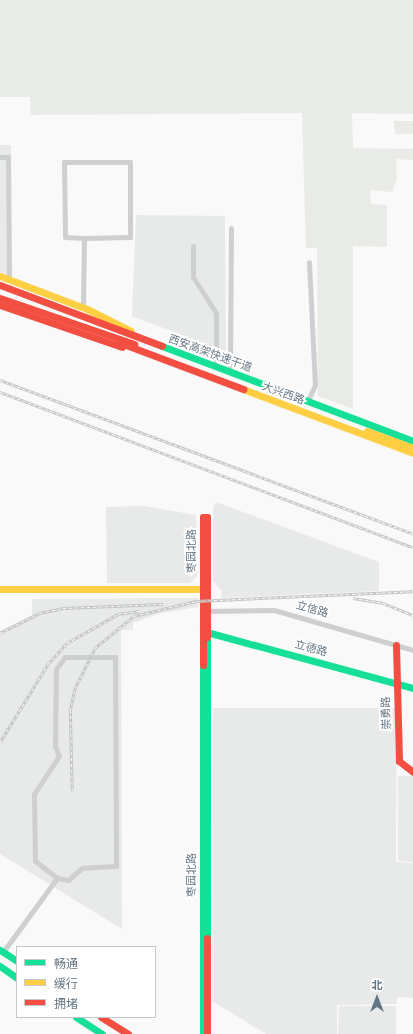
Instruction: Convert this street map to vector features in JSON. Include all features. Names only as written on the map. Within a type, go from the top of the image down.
[{"type":"main road","points":[[0,276],[83,308],[145,337]]},
{"type":"main road","name":"西安高架快速干道","points":[[0,285],[152,347],[413,448]]},
{"type":"main road","name":"西安高架快速干道","points":[[0,298],[80,326],[152,347],[413,441]]},
{"type":"main road","points":[[0,306],[137,351]]},
{"type":"main road","name":"大兴西路","points":[[83,318],[145,337],[413,437]]},
{"type":"main road","name":"大兴西路","points":[[80,326],[137,351],[413,453]]},
{"type":"main road","name":"枣园北路","points":[[204,1034],[206,517],[203,517],[205,589]]},
{"type":"main road","points":[[0,589],[205,589]]},
{"type":"main road","name":"枣园北路","points":[[205,631],[207,1034]]},
{"type":"main road","name":"立德路","points":[[205,631],[413,688]]},
{"type":"main road","name":"崇勇路","points":[[396,645],[399,761],[413,772]]},
{"type":"main road","points":[[1,951],[16,960]]},
{"type":"main road","points":[[0,966],[16,977]]},
{"type":"main road","points":[[78,1018],[102,1034]]},
{"type":"main road","points":[[104,1018],[128,1034]]},
{"type":"street","points":[[0,157],[8,157],[9,279]]},
{"type":"street","points":[[64,162],[130,162],[130,237],[84,238],[65,237],[64,162]]},
{"type":"street","points":[[230,369],[231,228]]},
{"type":"street","points":[[83,308],[84,238]]},
{"type":"street","points":[[192,246],[192,277],[216,313],[216,364]]},
{"type":"street","points":[[309,262],[315,385],[309,398]]},
{"type":"street","name":"立信路","points":[[205,611],[266,608],[413,650]]},
{"type":"street","points":[[65,657],[115,657],[116,866],[82,868],[68,880],[57,878],[35,861],[34,794],[59,756],[55,746],[56,669],[65,657]]},
{"type":"street","points":[[1,951],[57,878]]},
{"type":"shaded area","points":[[0,0],[413,0],[413,114],[352,113],[353,148],[413,149],[413,160],[396,159],[397,179],[392,192],[370,190],[371,204],[387,205],[387,247],[353,246],[353,409],[318,396],[317,248],[306,248],[302,113],[31,115],[30,97],[0,97]]},
{"type":"shaded area","points":[[394,121],[413,121],[413,134],[395,134]]},
{"type":"shaded area","points":[[0,145],[11,145],[11,276],[0,272]]},
{"type":"shaded area","points":[[136,215],[225,216],[226,352],[132,316]]},
{"type":"shaded area","points":[[216,502],[379,562],[379,591],[221,598],[222,591],[213,581],[213,507]]},
{"type":"shaded area","points":[[144,506],[196,515],[197,576],[190,583],[107,583],[106,507]]},
{"type":"shaded area","points":[[198,598],[198,607],[157,614],[133,623],[133,630],[121,630],[122,929],[0,854],[0,631],[32,615],[32,599]]},
{"type":"shaded area","points":[[213,708],[397,708],[396,862],[413,863],[413,998],[397,997],[397,1004],[337,1005],[337,1034],[266,1034],[212,1001]]},
{"type":"shaded area","points":[[398,776],[413,776],[413,862],[398,861]]},
{"type":"shaded area","points":[[339,1006],[396,1006],[396,1034],[338,1034]]},
{"type":"railway","points":[[0,380],[413,534]]},
{"type":"railway","points":[[0,392],[413,547]]},
{"type":"railway","points":[[72,791],[70,711],[75,688],[95,648],[134,616],[196,601],[413,591]]},
{"type":"railway","points":[[353,598],[383,603],[413,615]]},
{"type":"railway","points":[[0,633],[40,613],[63,608],[163,604]]},
{"type":"railway","points":[[0,742],[48,664],[67,643],[118,614],[139,611]]},
{"type":"traffic: fast","points":[[162,346],[413,441]]},
{"type":"traffic: fast","points":[[203,631],[413,688]]},
{"type":"traffic: fast","points":[[207,637],[207,938]]},
{"type":"traffic: fast","points":[[203,665],[203,1034]]},
{"type":"traffic: fast","points":[[0,950],[16,960]]},
{"type":"traffic: fast","points":[[0,966],[16,977]]},
{"type":"traffic: fast","points":[[78,1018],[102,1034]]},
{"type":"traffic: slow","points":[[0,276],[87,309],[131,331]]},
{"type":"traffic: slow","points":[[243,389],[413,453]]},
{"type":"traffic: slow","points":[[367,431],[413,448]]},
{"type":"traffic: slow","points":[[0,589],[207,589]]},
{"type":"traffic: jam","points":[[0,285],[162,346]]},
{"type":"traffic: jam","points":[[0,298],[134,344]]},
{"type":"traffic: jam","points":[[0,305],[122,347]]},
{"type":"traffic: jam","points":[[118,342],[243,389]]},
{"type":"traffic: jam","points":[[203,665],[203,517],[207,517],[207,637]]},
{"type":"traffic: jam","points":[[396,645],[399,761],[413,772]]},
{"type":"traffic: jam","points":[[207,938],[207,1034]]},
{"type":"traffic: jam","points":[[103,1018],[128,1034]]}]
